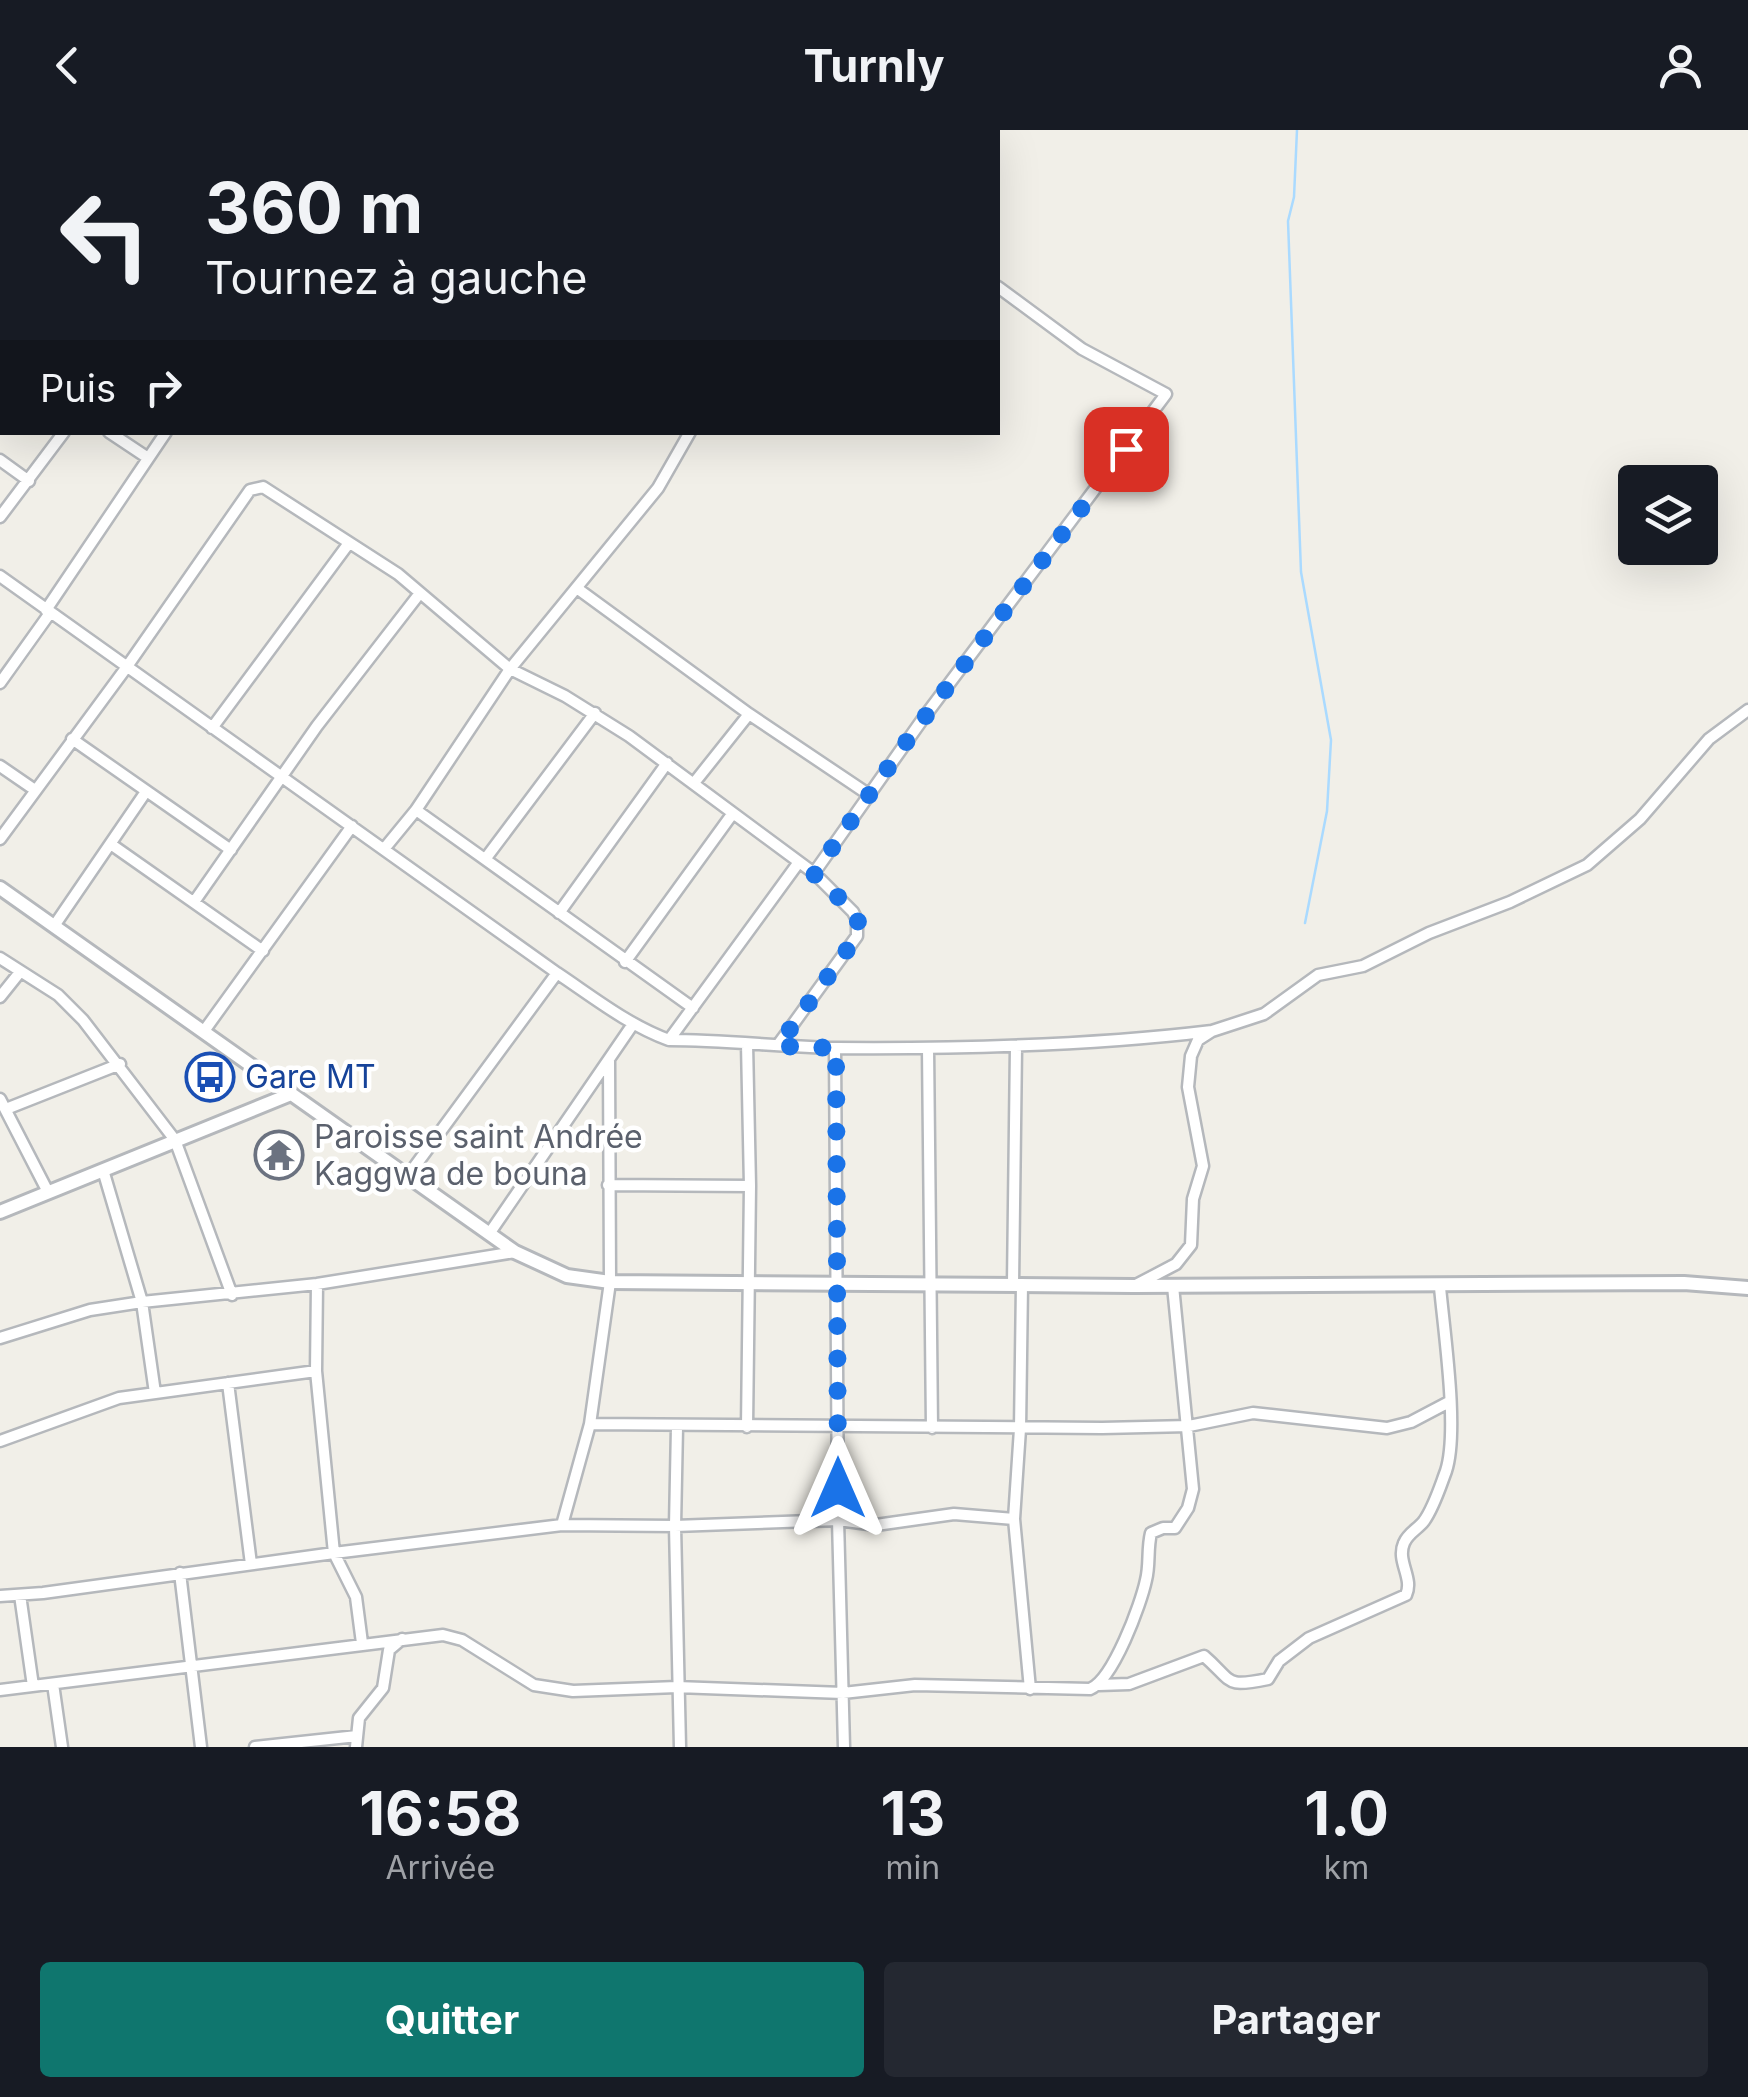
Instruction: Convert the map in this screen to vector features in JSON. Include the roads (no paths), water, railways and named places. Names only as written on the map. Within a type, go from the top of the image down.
[{"type":"street","points":[[814,874],[868,794],[1166,394],[1082,349],[1000,288]]},
{"type":"street","points":[[0,518],[62,435]]},
{"type":"street","points":[[114,435],[148,458]]},
{"type":"street","points":[[0,683],[164,435]]},
{"type":"street","points":[[384,849],[416,810],[510,669],[658,488],[688,435]]},
{"type":"street","points":[[0,460],[29,481]]},
{"type":"street","points":[[0,838],[254,488],[269,490],[382,563],[510,669],[595,713],[668,763],[800,862],[854,912],[857,936],[778,1046]]},
{"type":"street","points":[[212,728],[349,544]]},
{"type":"street","points":[[0,576],[557,973],[633,1024],[669,1040],[836,1048],[1016,1047],[1212,1032],[1264,1014],[1318,975],[1364,966],[1581,868],[1640,819],[1708,739],[1748,710]]},
{"type":"street","points":[[578,589],[748,714],[868,794]]},
{"type":"street","points":[[194,902],[279,777],[420,593]]},
{"type":"street","points":[[486,858],[595,713]]},
{"type":"street","points":[[694,784],[748,714]]},
{"type":"street","points":[[72,739],[230,850]]},
{"type":"street","points":[[559,913],[668,763]]},
{"type":"street","points":[[0,766],[35,790]]},
{"type":"street","points":[[54,926],[145,793]]},
{"type":"street","points":[[416,810],[692,1008]]},
{"type":"street","points":[[625,962],[733,813]]},
{"type":"street","points":[[204,1032],[352,826]]},
{"type":"street","points":[[112,845],[263,951]]},
{"type":"street","points":[[669,1040],[800,862]]},
{"type":"street","points":[[0,888],[514,1252],[567,1276],[610,1282],[748,1284],[1440,1287],[1684,1283],[1748,1288]]},
{"type":"street","points":[[0,958],[58,996],[83,1020],[176,1140],[232,1295]]},
{"type":"street","points":[[0,997],[20,972]]},
{"type":"street","points":[[407,1177],[557,973]]},
{"type":"street","points":[[489,1234],[633,1024]]},
{"type":"street","points":[[1134,1286],[1176,1264],[1190,1248],[1193,1199],[1203,1163],[1192,1118],[1188,1073],[1194,1046],[1212,1032]]},
{"type":"street","points":[[747,1044],[747,1427]]},
{"type":"street","points":[[1016,1047],[1020,1429],[1014,1519],[1030,1689]]},
{"type":"street","points":[[836,1048],[838,1520],[844,1747]]},
{"type":"street","points":[[928,1048],[932,1428]]},
{"type":"street","points":[[562,1526],[590,1424],[610,1282],[609,1061]]},
{"type":"street","points":[[48,1192],[3,1104],[120,1064]]},
{"type":"street","points":[[0,1212],[290,1094]]},
{"type":"street","points":[[103,1170],[142,1302],[155,1393]]},
{"type":"street","points":[[608,1185],[750,1186]]},
{"type":"street","points":[[0,1338],[90,1310],[317,1284],[514,1252]]},
{"type":"street","points":[[317,1284],[316,1371],[334,1553],[356,1597],[362,1643]]},
{"type":"street","points":[[1099,1686],[1116,1656],[1148,1577],[1151,1533],[1176,1528],[1192,1500],[1189,1426],[1173,1286]]},
{"type":"street","points":[[0,1690],[402,1638],[451,1636],[528,1682],[557,1690],[611,1692],[678,1687],[843,1693],[914,1684],[1076,1690],[1129,1684],[1204,1656],[1222,1677],[1238,1685],[1268,1679],[1279,1661],[1309,1638],[1406,1595],[1409,1586],[1402,1550],[1408,1536],[1426,1518],[1448,1464],[1449,1402],[1440,1287]]},
{"type":"street","points":[[0,1441],[92,1405],[316,1371]]},
{"type":"street","points":[[228,1383],[250,1564]]},
{"type":"street","points":[[590,1424],[1020,1429],[1189,1426],[1253,1413],[1387,1428],[1411,1422],[1449,1402]]},
{"type":"street","points":[[677,1427],[680,1747]]},
{"type":"street","points":[[0,1596],[562,1526],[838,1520],[876,1525],[954,1514],[1014,1519]]},
{"type":"street","points":[[180,1573],[201,1747]]},
{"type":"street","points":[[20,1595],[34,1686]]},
{"type":"street","points":[[255,1747],[356,1742],[359,1718],[383,1688],[389,1650],[402,1638]]},
{"type":"street","points":[[53,1684],[62,1747]]},
{"type":"waterway","points":[[1297,130],[1294,197],[1288,221],[1301,572],[1331,740],[1327,811],[1305,923]]},
{"type":"place","name":"Gare MT","points":[[210,1077]]},
{"type":"place","name":"Paroisse saint Andrée Kaggwa de bouna","points":[[279,1155]]}]
